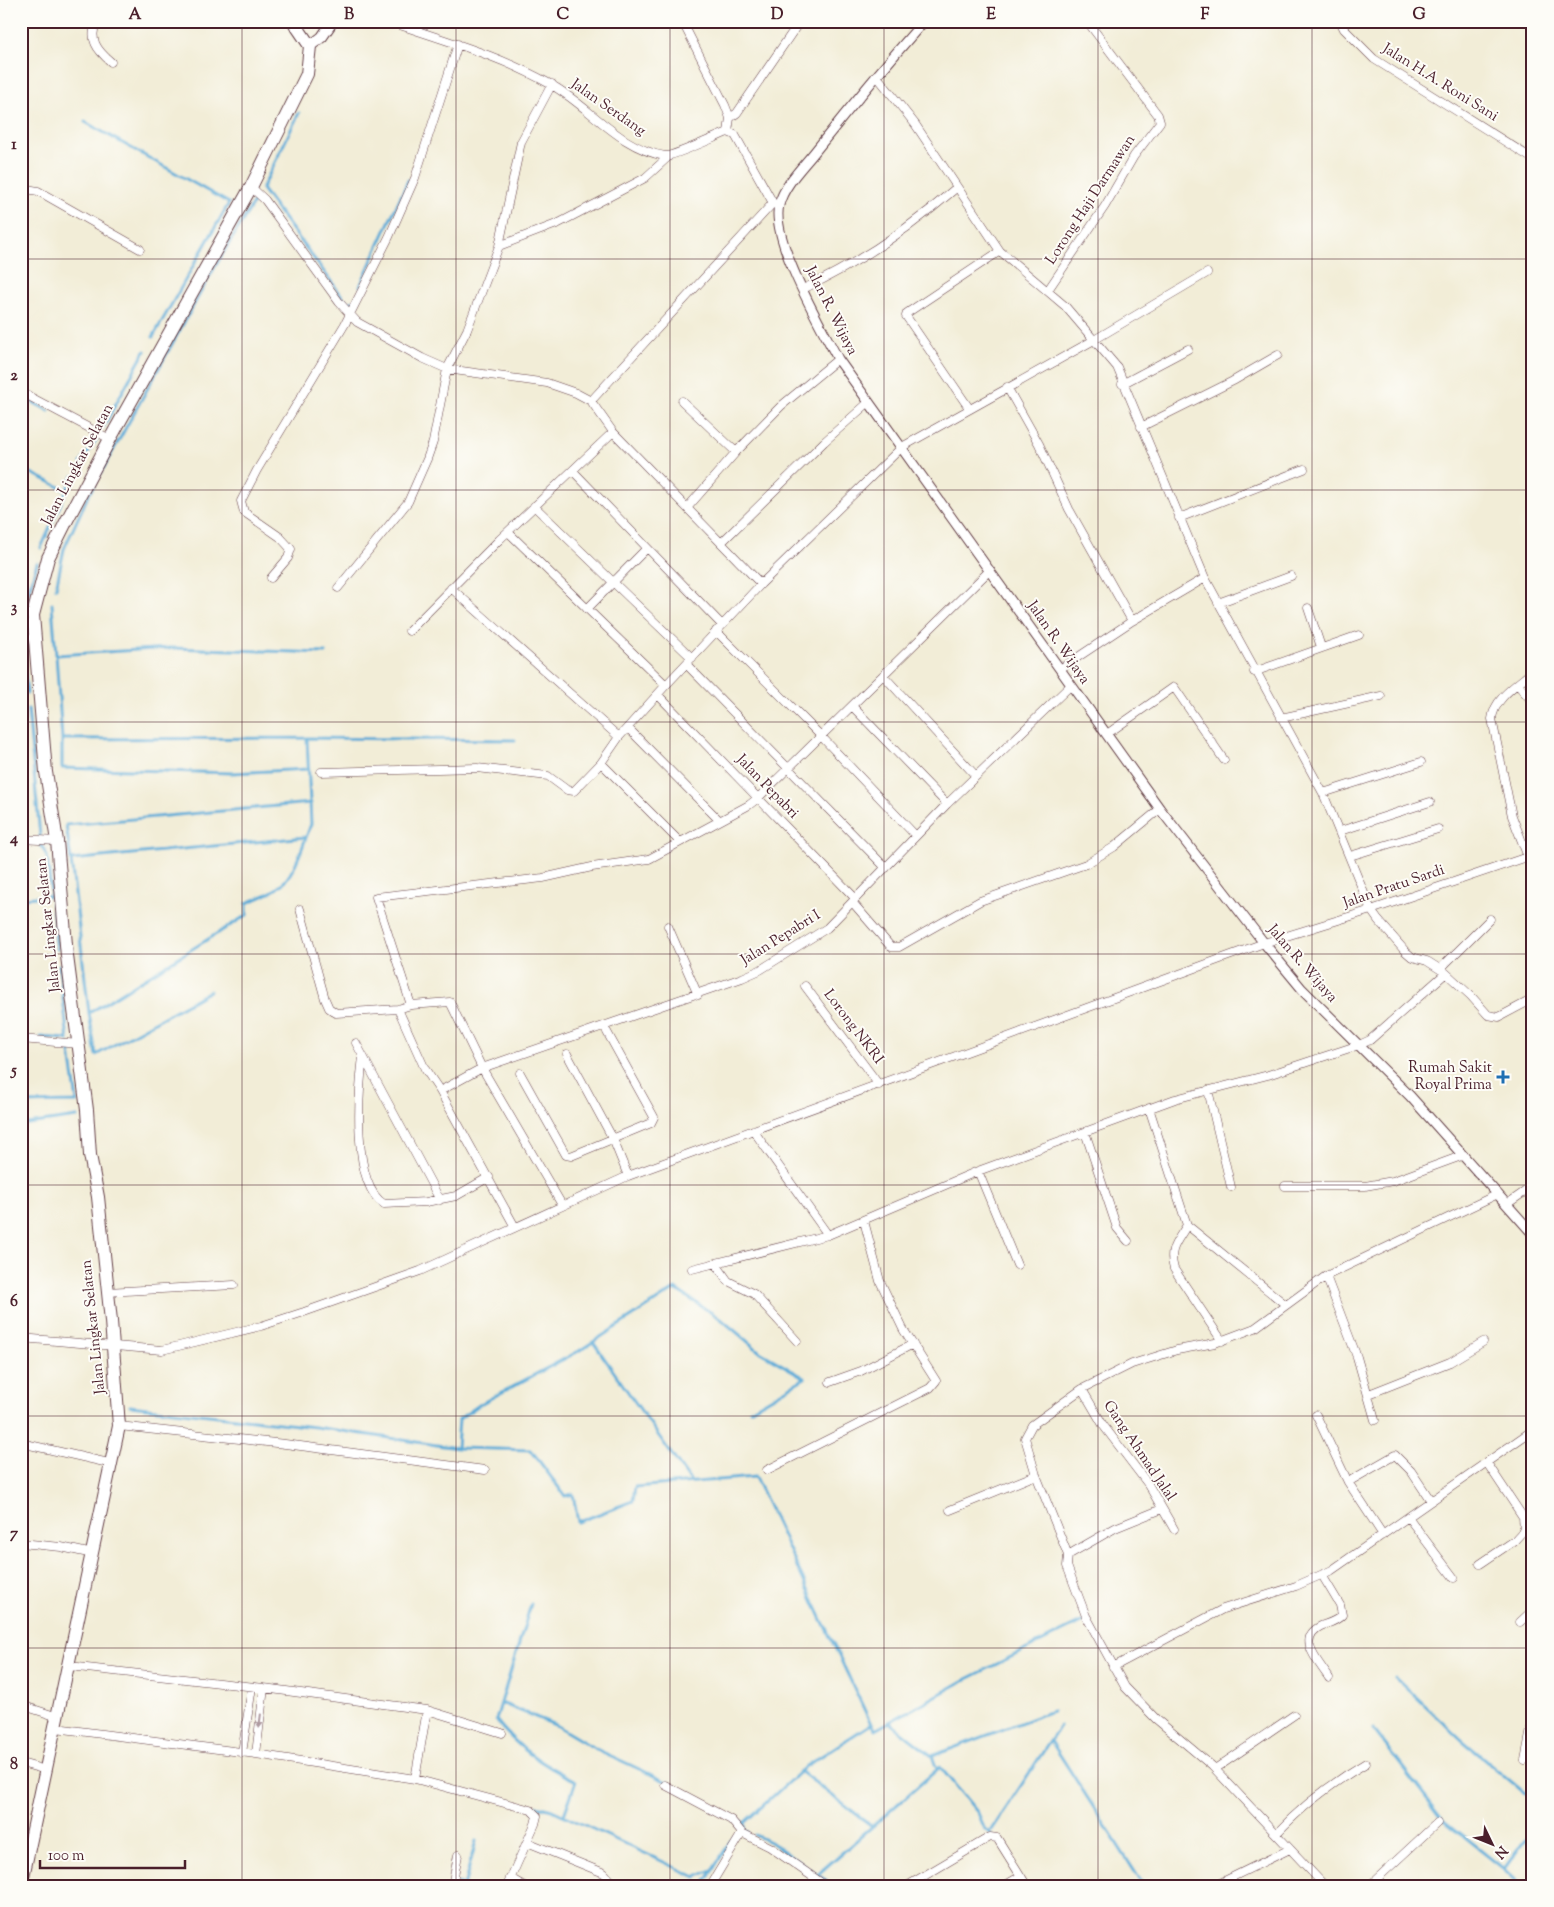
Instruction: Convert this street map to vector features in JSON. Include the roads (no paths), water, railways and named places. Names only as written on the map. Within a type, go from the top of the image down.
[{"type":"highway","points":[[293,21],[310,46]]},
{"type":"highway","name":"Jalan Lingkar Selatan","points":[[21,1886],[113,1464],[119,1426],[113,1347],[57,841],[46,772],[27,614],[48,558],[110,439],[251,187],[308,74],[310,46]]},
{"type":"main road","points":[[310,46],[322,37],[333,21]]},
{"type":"street","points":[[98,21],[93,37],[95,45],[111,62]]},
{"type":"street","name":"Jalan Serdang","points":[[388,21],[488,53],[552,84],[629,143],[651,153],[668,157]]},
{"type":"street","points":[[682,21],[730,118],[728,132]]},
{"type":"street","points":[[730,118],[737,113],[800,21]]},
{"type":"street","points":[[591,401],[776,204],[791,182],[876,75],[924,21]]},
{"type":"street","name":"Lorong Haji Darmawan","points":[[1048,290],[1105,206],[1134,156],[1159,125],[1158,115],[1087,21]]},
{"type":"street","name":"Jalan H.A. Roni Sani","points":[[1340,21],[1344,29],[1374,59],[1533,159]]},
{"type":"street","points":[[271,578],[291,553],[289,546],[244,512],[241,501],[257,470],[350,315],[389,237],[415,178],[458,44]]},
{"type":"street","points":[[876,75],[915,124],[956,188],[1000,251],[1065,306],[1117,367],[1122,384],[1204,578],[1254,672],[1323,793],[1371,910],[1378,920],[1409,954],[1427,961],[1443,971],[1493,1018],[1500,1017],[1533,999]]},
{"type":"street","points":[[338,588],[408,502],[433,442],[447,369],[467,330],[499,246],[521,142],[552,84]]},
{"type":"street","points":[[499,246],[559,223],[645,178],[668,157],[728,132],[735,135],[776,204]]},
{"type":"street","points":[[251,187],[265,200],[350,315],[371,332],[447,369],[548,383],[576,393],[591,401],[613,432],[761,584]]},
{"type":"street","points":[[21,188],[38,190],[140,249]]},
{"type":"street","points":[[803,289],[834,275],[889,242],[956,188]]},
{"type":"street","name":"Jalan R. Wijaya","points":[[776,204],[778,225],[787,254],[838,359],[1160,809],[1302,989],[1410,1096],[1533,1234]]},
{"type":"street","points":[[969,408],[906,314],[1000,251]]},
{"type":"street","points":[[321,772],[477,768],[548,776],[571,791],[580,785],[601,763],[619,737],[761,584],[902,447],[1094,340],[1207,273]]},
{"type":"street","points":[[1122,384],[1188,349]]},
{"type":"street","points":[[1141,427],[1278,355]]},
{"type":"street","points":[[687,508],[736,452],[781,406],[838,359]]},
{"type":"street","points":[[1007,387],[1039,444],[1069,509],[1132,621]]},
{"type":"street","points":[[21,392],[110,439]]},
{"type":"street","points":[[682,400],[736,452]]},
{"type":"street","points":[[721,543],[824,442],[869,402]]},
{"type":"street","points":[[410,630],[534,506],[613,432]]},
{"type":"street","points":[[1179,518],[1304,469]]},
{"type":"street","points":[[573,471],[916,836]]},
{"type":"street","points":[[534,506],[692,658]]},
{"type":"street","points":[[508,532],[666,685]]},
{"type":"street","points":[[587,609],[646,549]]},
{"type":"street","points":[[411,1005],[376,897],[543,878],[592,867],[641,861],[654,857],[679,841],[749,806],[990,570]]},
{"type":"street","points":[[1218,602],[1291,576]]},
{"type":"street","points":[[1060,669],[1132,621],[1204,578]]},
{"type":"street","points":[[451,588],[619,737]]},
{"type":"street","points":[[1308,608],[1321,647]]},
{"type":"street","points":[[1254,672],[1359,635]]},
{"type":"street","points":[[686,664],[886,868]]},
{"type":"street","points":[[1530,856],[1512,816],[1492,726],[1492,715],[1496,705],[1533,672]]},
{"type":"street","points":[[883,675],[976,776]]},
{"type":"street","name":"Jalan Pepabri I","points":[[440,1092],[482,1068],[698,995],[760,970],[827,928],[947,804],[1070,685]]},
{"type":"street","points":[[1518,685],[1533,702]]},
{"type":"street","points":[[1107,734],[1174,687],[1224,760]]},
{"type":"street","name":"Jalan Pepabri","points":[[658,695],[854,901],[892,947],[899,947],[980,901],[1086,864],[1114,847],[1160,809]]},
{"type":"street","points":[[1281,718],[1381,696]]},
{"type":"street","points":[[852,706],[947,804]]},
{"type":"street","points":[[628,728],[719,820]]},
{"type":"street","points":[[1323,793],[1421,762]]},
{"type":"street","points":[[601,763],[679,841]]},
{"type":"street","points":[[1340,831],[1430,802]]},
{"type":"street","points":[[1350,856],[1438,829]]},
{"type":"street","points":[[21,839],[57,841]]},
{"type":"street","name":"Jalan Pratu Sardi","points":[[21,1338],[162,1350],[261,1326],[420,1272],[628,1176],[1264,943],[1371,910],[1530,856]]},
{"type":"street","points":[[300,909],[329,1008],[336,1013],[398,1009],[411,1005],[450,1002],[482,1068],[562,1205]]},
{"type":"street","points":[[692,1269],[828,1234],[864,1221],[978,1171],[1149,1108],[1208,1090],[1268,1075],[1370,1040],[1443,971],[1490,919]]},
{"type":"street","points":[[668,926],[698,995]]},
{"type":"street","name":"Lorong NKRI","points":[[805,986],[879,1085]]},
{"type":"street","points":[[398,1009],[424,1069],[440,1092],[489,1177],[515,1227]]},
{"type":"street","points":[[520,1073],[564,1154],[571,1156],[651,1123],[654,1119],[607,1032]]},
{"type":"street","points":[[21,1039],[79,1044]]},
{"type":"street","points":[[356,1043],[440,1200]]},
{"type":"street","points":[[567,1054],[612,1139],[628,1176]]},
{"type":"street","points":[[363,1056],[358,1116],[365,1177],[379,1200],[384,1204],[440,1200],[456,1196],[489,1177]]},
{"type":"street","points":[[1208,1090],[1231,1186]]},
{"type":"street","points":[[1149,1108],[1187,1225],[1286,1306]]},
{"type":"street","points":[[753,1130],[828,1234]]},
{"type":"street","points":[[1085,1132],[1117,1228],[1128,1241]]},
{"type":"street","points":[[1285,1186],[1365,1186],[1393,1181],[1464,1155]]},
{"type":"street","points":[[978,1171],[1017,1265]]},
{"type":"street","points":[[1506,1204],[1533,1186]]},
{"type":"street","points":[[1324,1886],[1215,1769],[1156,1718],[1125,1687],[1086,1616],[1067,1566],[1068,1555],[1036,1476],[1025,1438],[1032,1425],[1082,1389],[1132,1364],[1177,1350],[1222,1341],[1255,1328],[1326,1276],[1498,1194]]},
{"type":"street","points":[[767,1470],[930,1388],[936,1381],[903,1329],[880,1281],[864,1221]]},
{"type":"street","points":[[1187,1225],[1171,1252],[1174,1269],[1222,1341]]},
{"type":"street","points":[[716,1264],[728,1281],[754,1294],[797,1341]]},
{"type":"street","points":[[1326,1276],[1369,1394],[1375,1420]]},
{"type":"street","points":[[107,1292],[234,1285]]},
{"type":"street","points":[[1369,1394],[1450,1362],[1483,1342]]},
{"type":"street","points":[[830,1382],[860,1371],[913,1344]]},
{"type":"street","name":"Gang Ahmad Jalal","points":[[1082,1389],[1103,1425],[1148,1484],[1174,1529]]},
{"type":"street","points":[[1316,1415],[1348,1482],[1383,1535]]},
{"type":"street","points":[[119,1426],[294,1445],[485,1470]]},
{"type":"street","points":[[1113,1666],[1223,1609],[1296,1586],[1332,1570],[1533,1430]]},
{"type":"street","points":[[21,1443],[113,1464]]},
{"type":"street","points":[[1348,1482],[1395,1455],[1411,1471],[1431,1501]]},
{"type":"street","points":[[1480,1564],[1514,1541],[1524,1530],[1523,1517],[1486,1463]]},
{"type":"street","points":[[950,1510],[1036,1476]]},
{"type":"street","points":[[1068,1555],[1115,1528],[1162,1509]]},
{"type":"street","points":[[1408,1517],[1454,1578]]},
{"type":"street","points":[[21,1543],[93,1554]]},
{"type":"street","points":[[1322,1575],[1340,1605],[1342,1615],[1339,1619],[1314,1630],[1309,1637],[1308,1644],[1329,1678]]},
{"type":"street","points":[[1520,1622],[1533,1610]]},
{"type":"street","points":[[69,1666],[264,1688],[427,1710],[502,1733]]},
{"type":"street","points":[[242,1753],[252,1687]]},
{"type":"street","points":[[256,1754],[264,1688]]},
{"type":"street","points":[[21,1705],[57,1722],[242,1753],[415,1779],[532,1810],[537,1816],[509,1882],[524,1886]]},
{"type":"street","points":[[415,1779],[427,1710]]},
{"type":"street","points":[[1215,1769],[1294,1715]]},
{"type":"street","points":[[1525,1760],[1533,1719]]},
{"type":"street","points":[[21,1763],[46,1770]]},
{"type":"street","points":[[1276,1834],[1316,1795],[1333,1782],[1366,1763]]},
{"type":"street","points":[[665,1785],[731,1820],[742,1833],[770,1848],[826,1886]]},
{"type":"street","points":[[1369,1886],[1436,1824]]},
{"type":"street","points":[[710,1886],[742,1833]]},
{"type":"street","points":[[908,1886],[990,1837],[997,1838],[1027,1886]]},
{"type":"street","points":[[527,1842],[604,1873],[616,1886]]},
{"type":"street","points":[[1214,1886],[1290,1849]]},
{"type":"street","points":[[452,1886],[458,1855]]},
{"type":"street","points":[[1004,1886],[1021,1876]]},
{"type":"waterway","points":[[299,113],[262,189],[348,304],[353,301]]},
{"type":"waterway","points":[[85,122],[229,203],[153,337]]},
{"type":"waterway","points":[[360,286],[408,180]]},
{"type":"waterway","points":[[56,588],[64,549],[88,496],[212,272],[255,200]]},
{"type":"waterway","points":[[103,427],[145,351]]},
{"type":"waterway","points":[[21,396],[49,411]]},
{"type":"waterway","points":[[81,463],[98,437],[95,435]]},
{"type":"waterway","points":[[21,468],[66,490]]},
{"type":"waterway","points":[[41,548],[73,476]]},
{"type":"waterway","points":[[24,606],[37,563]]},
{"type":"waterway","points":[[52,604],[56,655]]},
{"type":"waterway","points":[[21,641],[27,693]]},
{"type":"waterway","points":[[306,837],[71,860],[89,1013],[247,915],[247,903],[266,895],[283,884],[298,860],[311,824],[307,738],[62,739],[56,655],[171,648],[326,653]]},
{"type":"waterway","points":[[28,709],[40,836]]},
{"type":"waterway","points":[[307,738],[515,740]]},
{"type":"waterway","points":[[62,739],[62,768],[232,773],[309,769]]},
{"type":"waterway","points":[[71,860],[66,825],[311,803]]},
{"type":"waterway","points":[[40,843],[47,856],[57,949]]},
{"type":"waterway","points":[[21,898],[52,896]]},
{"type":"waterway","points":[[59,965],[68,1040]]},
{"type":"waterway","points":[[89,1013],[96,1055],[210,991]]},
{"type":"waterway","points":[[41,1037],[68,1039]]},
{"type":"waterway","points":[[21,1103],[77,1102],[69,1045]]},
{"type":"waterway","points":[[21,1125],[77,1117]]},
{"type":"waterway","points":[[750,1410],[805,1378],[760,1352],[721,1319],[675,1289],[579,1351],[482,1403],[459,1419],[457,1448],[531,1450],[565,1496],[573,1494],[578,1522],[633,1501],[635,1487],[755,1477],[871,1724]]},
{"type":"waterway","points":[[593,1342],[691,1482]]},
{"type":"waterway","points":[[130,1406],[315,1427],[457,1448]]},
{"type":"waterway","points":[[531,1604],[501,1703],[555,1725],[594,1748],[667,1782]]},
{"type":"waterway","points":[[744,1823],[806,1766],[871,1724],[875,1730],[963,1681],[1085,1620]]},
{"type":"waterway","points":[[1395,1677],[1462,1740],[1533,1800]]},
{"type":"waterway","points":[[501,1703],[496,1720],[504,1730],[543,1763],[576,1781],[564,1815]]},
{"type":"waterway","points":[[932,1756],[1052,1711]]},
{"type":"waterway","points":[[889,1722],[932,1756],[936,1767],[940,1767],[978,1813],[984,1827],[992,1835]]},
{"type":"waterway","points":[[990,1833],[1060,1726]]},
{"type":"waterway","points":[[1373,1729],[1445,1822],[1504,1869]]},
{"type":"waterway","points":[[1051,1741],[1144,1886]]},
{"type":"waterway","points":[[818,1874],[940,1767]]},
{"type":"waterway","points":[[800,1771],[872,1826]]},
{"type":"waterway","points":[[537,1806],[552,1810],[696,1877],[712,1870]]},
{"type":"waterway","points":[[730,1816],[744,1823],[744,1831],[747,1832]]},
{"type":"waterway","points":[[1522,1886],[1504,1869],[1533,1829]]},
{"type":"waterway","points":[[755,1835],[772,1843],[834,1886]]},
{"type":"waterway","points":[[703,1886],[733,1837]]},
{"type":"waterway","points":[[464,1886],[476,1841]]},
{"type":"waterway","points":[[459,1886],[459,1883],[464,1886]]},
{"type":"place","name":"Rumah Sakit Royal Prima","points":[[1503,1077]]}]
